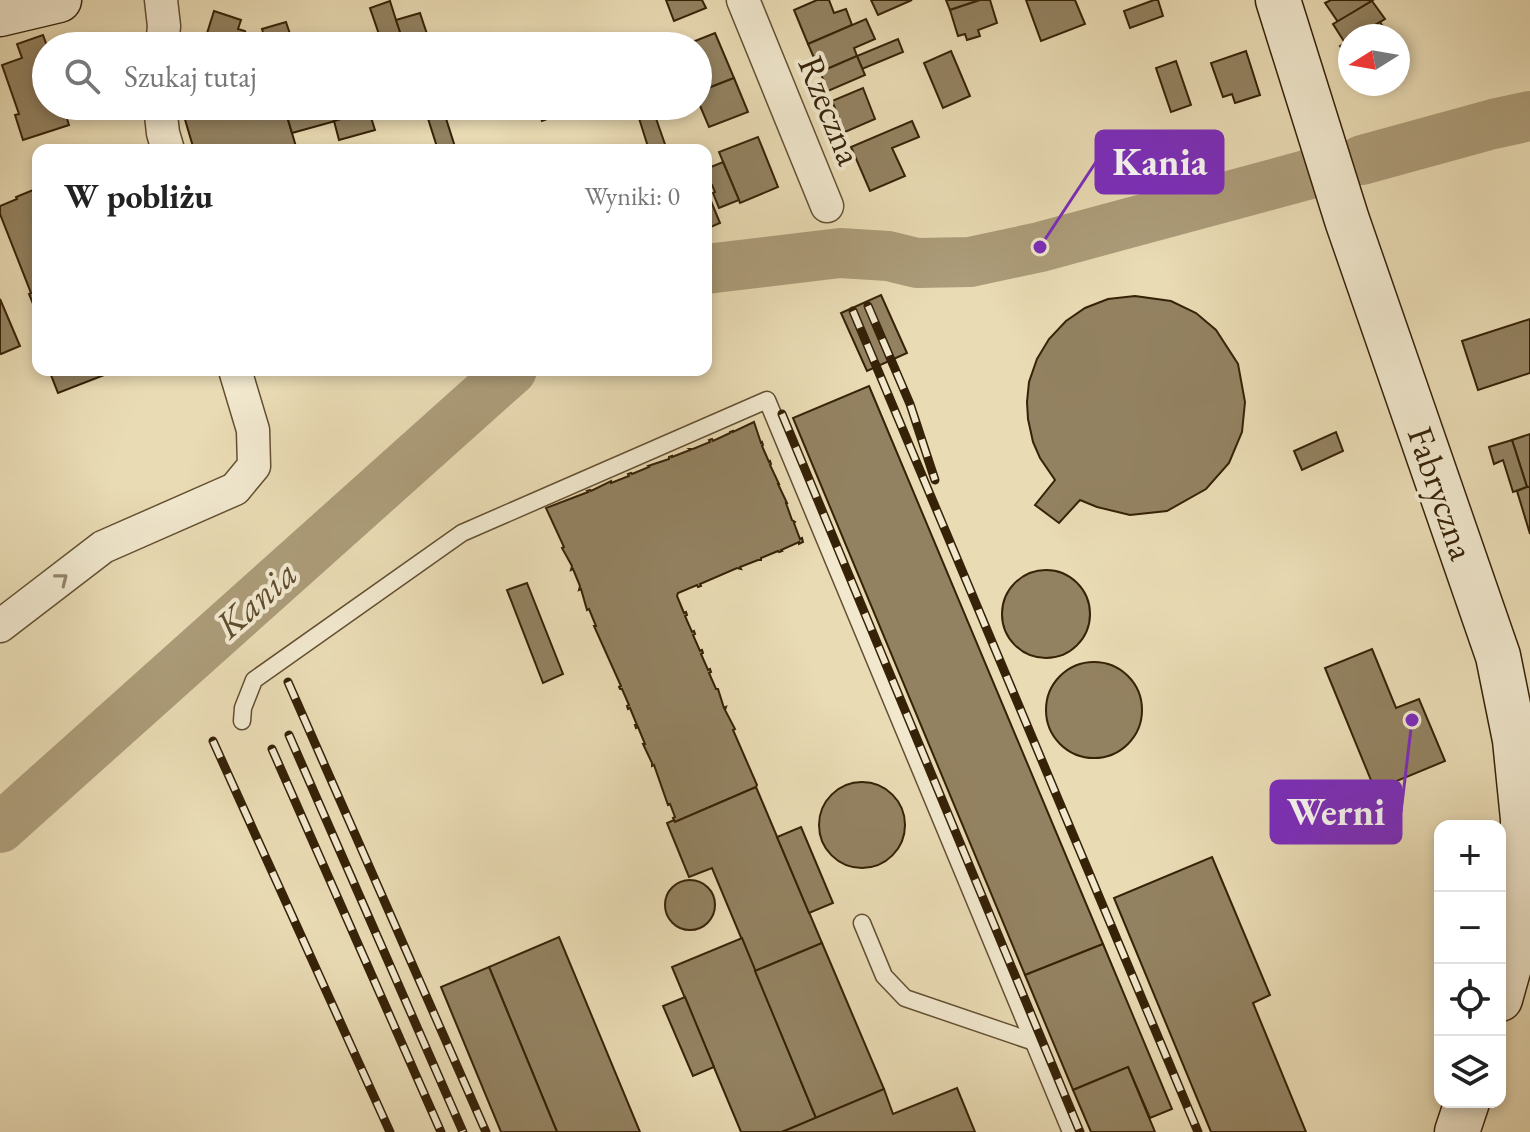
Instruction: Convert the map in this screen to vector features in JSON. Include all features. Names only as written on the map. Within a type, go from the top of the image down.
[{"type":"street","points":[[0,14],[59,0]]},
{"type":"street","points":[[161,0],[163,32]]},
{"type":"street","name":"Rzeczna","points":[[743,0],[827,206]]},
{"type":"street","name":"Fabryczna","points":[[1278,0],[1347,220],[1498,656],[1515,740],[1523,819],[1522,953],[1506,986]]},
{"type":"street","points":[[162,120],[166,144]]},
{"type":"street","points":[[0,626],[103,547],[235,489],[254,466],[253,430],[237,376]]},
{"type":"street","points":[[1457,1132],[1465,1108]]},
{"type":"lane","points":[[242,721],[243,708],[254,680],[462,533],[767,400],[1071,1132]]},
{"type":"lane","points":[[862,923],[884,976],[905,998],[1034,1042]]},
{"type":"building","points":[[666,0],[702,0],[706,8],[674,21]]},
{"type":"building","points":[[817,0],[829,0],[834,13],[846,9],[852,25],[808,44],[794,10]]},
{"type":"building","points":[[871,0],[912,0],[878,15]]},
{"type":"building","points":[[946,0],[980,0],[950,10]]},
{"type":"building","points":[[980,0],[990,0],[997,23],[978,30],[980,36],[967,40],[965,34],[958,36],[950,10]]},
{"type":"building","points":[[1026,0],[1075,0],[1085,24],[1041,41]]},
{"type":"building","points":[[1158,0],[1163,16],[1130,28],[1124,11]]},
{"type":"building","points":[[1331,0],[1373,0],[1338,22],[1325,3]]},
{"type":"building","points":[[390,1],[400,32],[378,32],[370,8]]},
{"type":"building","points":[[1372,1],[1385,19],[1377,24],[1338,24],[1338,32],[1333,24]]},
{"type":"building","points":[[214,11],[241,20],[238,29],[245,32],[207,32]]},
{"type":"building","points":[[420,13],[426,32],[400,32],[396,20]]},
{"type":"building","points":[[866,19],[875,39],[854,48],[857,56],[820,72],[808,44]]},
{"type":"building","points":[[286,22],[289,32],[263,32],[262,29]]},
{"type":"building","points":[[715,33],[734,78],[712,87],[712,34]]},
{"type":"building","points":[[32,39],[32,120],[67,120],[69,125],[23,140],[15,115],[19,114],[2,65],[22,58],[17,44]]},
{"type":"building","points":[[898,39],[903,52],[862,69],[857,56]]},
{"type":"building","points":[[951,51],[970,96],[943,108],[924,63]]},
{"type":"building","points":[[1246,51],[1260,95],[1235,103],[1232,94],[1223,97],[1211,63]]},
{"type":"building","points":[[857,56],[865,75],[828,91],[820,72]]},
{"type":"building","points":[[1176,61],[1191,105],[1171,112],[1156,68]]},
{"type":"building","points":[[734,78],[748,112],[709,127],[706,120],[712,120],[712,87]]},
{"type":"building","points":[[863,88],[875,119],[845,132],[832,101]]},
{"type":"building","points":[[185,120],[288,120],[295,144],[192,144]]},
{"type":"building","points":[[288,120],[339,120],[292,133]]},
{"type":"building","points":[[372,120],[375,130],[339,140],[334,121]]},
{"type":"building","points":[[428,120],[446,120],[454,144],[436,144]]},
{"type":"building","points":[[640,120],[657,120],[665,144],[647,144]]},
{"type":"building","points":[[912,121],[919,137],[892,148],[905,176],[870,191],[851,147]]},
{"type":"building","points":[[758,137],[778,187],[740,203],[719,152]]},
{"type":"building","points":[[723,162],[739,200],[719,208],[713,193],[712,167]]},
{"type":"building","points":[[32,190],[32,301],[0,214],[0,206]]},
{"type":"building","points":[[712,204],[720,223],[712,226]]},
{"type":"building","points":[[881,295],[907,353],[867,371],[841,313]]},
{"type":"building","points":[[1135,296],[1171,301],[1196,313],[1216,330],[1238,364],[1245,402],[1242,432],[1229,463],[1206,489],[1167,511],[1130,515],[1080,500],[1059,523],[1035,505],[1055,480],[1033,442],[1028,419],[1029,382],[1037,359],[1049,339],[1066,321],[1085,308],[1108,299]]},
{"type":"building","points":[[0,299],[20,346],[1,354],[0,353]]},
{"type":"building","points":[[1530,319],[1530,373],[1478,390],[1462,341]]},
{"type":"building","points":[[51,376],[102,376],[58,393]]},
{"type":"building","points":[[869,386],[1103,944],[1025,975],[793,418]]},
{"type":"building","points":[[754,422],[803,542],[677,596],[757,785],[675,822],[546,508]]},
{"type":"building","points":[[1336,432],[1343,451],[1302,470],[1294,451]]},
{"type":"building","points":[[1530,434],[1530,487],[1527,487],[1512,440]]},
{"type":"building","points":[[1512,440],[1527,487],[1513,492],[1503,460],[1494,464],[1489,447]]},
{"type":"building","points":[[1530,487],[1530,534],[1517,491]]},
{"type":"building","points":[[1046,570],[1063,573],[1077,583],[1087,597],[1090,614],[1087,631],[1077,645],[1063,655],[1046,658],[1029,655],[1015,645],[1005,631],[1002,614],[1005,597],[1015,583],[1029,573]]},
{"type":"building","points":[[527,583],[563,674],[543,683],[507,590]]},
{"type":"building","points":[[1372,649],[1396,708],[1419,699],[1445,761],[1375,790],[1325,668]]},
{"type":"building","points":[[1094,662],[1113,665],[1128,676],[1139,691],[1142,710],[1139,729],[1128,744],[1113,755],[1094,758],[1075,755],[1060,744],[1049,729],[1046,710],[1049,691],[1060,676],[1075,665]]},
{"type":"building","points":[[862,782],[886,789],[898,801],[905,825],[898,849],[886,861],[862,868],[838,861],[826,849],[819,825],[826,801],[838,789]]},
{"type":"building","points":[[756,787],[822,943],[755,971],[712,868],[689,877],[667,823]]},
{"type":"building","points":[[801,827],[833,903],[809,913],[777,837]]},
{"type":"building","points":[[1212,857],[1270,995],[1253,1003],[1306,1132],[1211,1132],[1114,898]]},
{"type":"building","points":[[690,880],[708,887],[715,905],[708,923],[690,930],[672,923],[665,905],[672,887]]},
{"type":"building","points":[[559,937],[640,1132],[557,1132],[489,967]]},
{"type":"building","points":[[742,938],[816,1118],[782,1132],[741,1132],[672,967]]},
{"type":"building","points":[[822,943],[884,1089],[816,1118],[755,971]]},
{"type":"building","points":[[1103,944],[1172,1109],[1150,1118],[1128,1067],[1073,1090],[1025,975]]},
{"type":"building","points":[[489,967],[557,1132],[501,1132],[441,987]]},
{"type":"building","points":[[685,997],[714,1067],[693,1076],[663,1006]]},
{"type":"building","points":[[1128,1067],[1155,1132],[1091,1132],[1073,1090]]},
{"type":"building","points":[[957,1088],[975,1132],[782,1132],[884,1089],[893,1114]]},
{"type":"waterway","name":"Kania","points":[[1362,160],[1530,116]]},
{"type":"waterway","name":"Kania","points":[[712,268],[840,253],[888,256],[917,263],[970,262],[1040,247],[1310,174]]},
{"type":"waterway","name":"Kania","points":[[0,828],[505,376]]},
{"type":"railway","points":[[868,306],[910,404],[935,480]]},
{"type":"railway","points":[[853,311],[1198,1132]]},
{"type":"railway","points":[[782,414],[1080,1132]]},
{"type":"railway","points":[[288,682],[486,1132]]},
{"type":"railway","points":[[289,735],[463,1132]]},
{"type":"railway","points":[[213,741],[390,1132]]},
{"type":"railway","points":[[272,749],[441,1132]]},
{"type":"place","name":"Kania","points":[[1040,247]]},
{"type":"place","name":"Werni","points":[[1412,720]]}]
